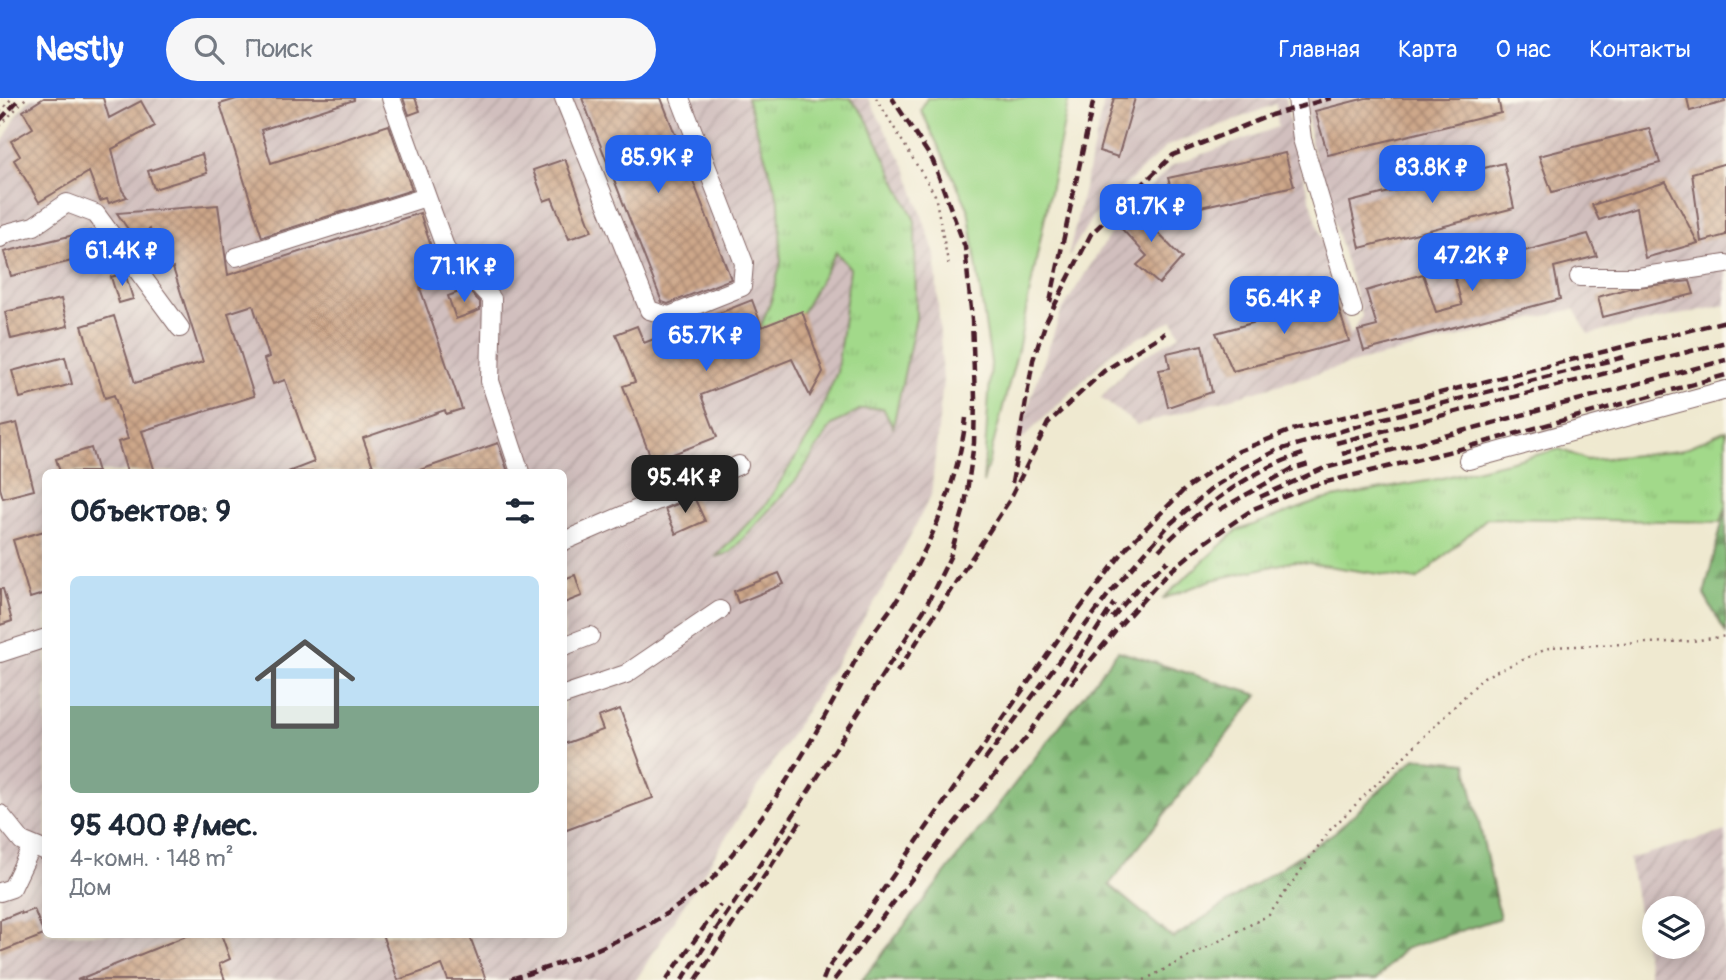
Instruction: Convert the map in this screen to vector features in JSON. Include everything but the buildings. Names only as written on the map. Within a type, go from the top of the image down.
[{"type":"street","points":[[391,98],[446,250],[492,299],[490,381],[519,469]]},
{"type":"street","points":[[564,98],[649,310],[669,316],[742,287],[744,262],[680,98]]},
{"type":"street","points":[[1297,98],[1302,139],[1353,310]]},
{"type":"street","points":[[236,257],[426,197]]},
{"type":"street","points":[[0,238],[7,233],[34,226],[67,203],[96,214],[180,328]]},
{"type":"street","points":[[1579,277],[1638,277],[1726,264]]},
{"type":"street","points":[[1468,460],[1726,390]]},
{"type":"street","points":[[567,540],[739,465]]},
{"type":"street","points":[[567,694],[626,674],[720,610]]},
{"type":"street","points":[[567,645],[590,636]]},
{"type":"street","points":[[0,653],[42,639]]},
{"type":"street","points":[[0,814],[22,841],[39,848],[12,888],[0,892]]},
{"type":"path","points":[[0,112],[12,98]]},
{"type":"path","points":[[0,126],[26,98]]},
{"type":"path","points":[[876,98],[935,195],[949,267]]},
{"type":"path","points":[[1144,980],[1269,915],[1331,830],[1484,677],[1551,647],[1693,641],[1726,636]]},
{"type":"shaded area","points":[[31,98],[868,98],[906,168],[935,254],[943,382],[931,495],[884,587],[636,980],[0,980],[0,146],[19,112]]},
{"type":"shaded area","points":[[1105,98],[1286,98],[1292,138],[1352,340],[1351,335],[1362,316],[1311,145],[1306,98],[1726,98],[1726,305],[1588,334],[1574,309],[1358,362],[1137,425],[1101,398],[1130,365],[1180,335],[1173,320],[1113,351],[1014,447],[1061,312],[1124,212],[1173,165],[1278,127],[1276,104],[1167,146],[1093,216],[1068,257]]},
{"type":"shaded area","points":[[1726,831],[1726,980],[1650,980],[1646,959],[1705,959],[1705,896],[1642,896],[1642,934],[1629,859]]},
{"type":"green space","points":[[747,98],[850,98],[865,116],[915,221],[916,318],[893,427],[883,408],[861,409],[832,425],[797,479],[731,552],[716,557],[766,504],[813,430],[837,372],[850,268],[836,252],[800,317],[759,330],[771,301],[781,262],[779,202]]},
{"type":"green space","points":[[927,98],[1069,98],[1018,350],[983,483],[991,363],[968,208],[921,110]]},
{"type":"green space","points":[[1726,430],[1726,507],[1721,522],[1487,518],[1417,580],[1295,561],[1212,580],[1162,599],[1236,531],[1322,500],[1438,479],[1560,449],[1587,460],[1679,451]]},
{"type":"green space","points":[[1726,507],[1726,633],[1704,595]]},
{"type":"green space","points":[[1118,651],[1258,695],[1109,885],[1173,938],[1335,832],[1415,758],[1466,763],[1500,918],[1404,949],[1376,980],[862,980]]},
{"type":"railway","points":[[0,120],[20,98]]},
{"type":"railway","points":[[682,980],[790,820],[924,610],[950,557],[965,505],[974,443],[975,398],[972,320],[965,247],[933,161],[892,98]]},
{"type":"railway","points":[[1050,302],[1094,98]]},
{"type":"railway","points":[[1012,483],[1033,360],[1046,322],[1091,234],[1173,155],[1271,115],[1331,98]]},
{"type":"railway","points":[[823,980],[827,970],[1078,611],[1127,547],[1185,489],[1239,451],[1292,430],[1726,321]]},
{"type":"railway","points":[[897,672],[1009,501],[1048,423],[1104,371],[1165,333]]},
{"type":"railway","points":[[1336,443],[1726,342]]},
{"type":"railway","points":[[985,760],[1108,595],[1170,524],[1215,486],[1243,468],[1276,451],[1381,419],[1628,356]]},
{"type":"railway","points":[[1260,497],[1322,469],[1726,360]]},
{"type":"railway","points":[[1071,684],[1166,575],[1204,543],[1253,509],[1314,485],[1460,449],[1726,375]]},
{"type":"railway","points":[[511,979],[589,953],[637,930],[683,902],[720,870],[784,784],[860,653],[897,600],[921,557],[950,489],[966,418]]},
{"type":"railway","points":[[1342,454],[1389,440]]},
{"type":"railway","points":[[1159,550],[1227,492],[1265,469],[1306,453]]},
{"type":"railway","points":[[1219,510],[1290,470],[1312,463]]},
{"type":"railway","points":[[1112,618],[1143,582],[1168,561]]},
{"type":"railway","points":[[834,980],[964,811],[1030,733],[1114,603]]},
{"type":"railway","points":[[696,980],[800,822]]},
{"type":"railway","points":[[666,980],[720,905]]}]
